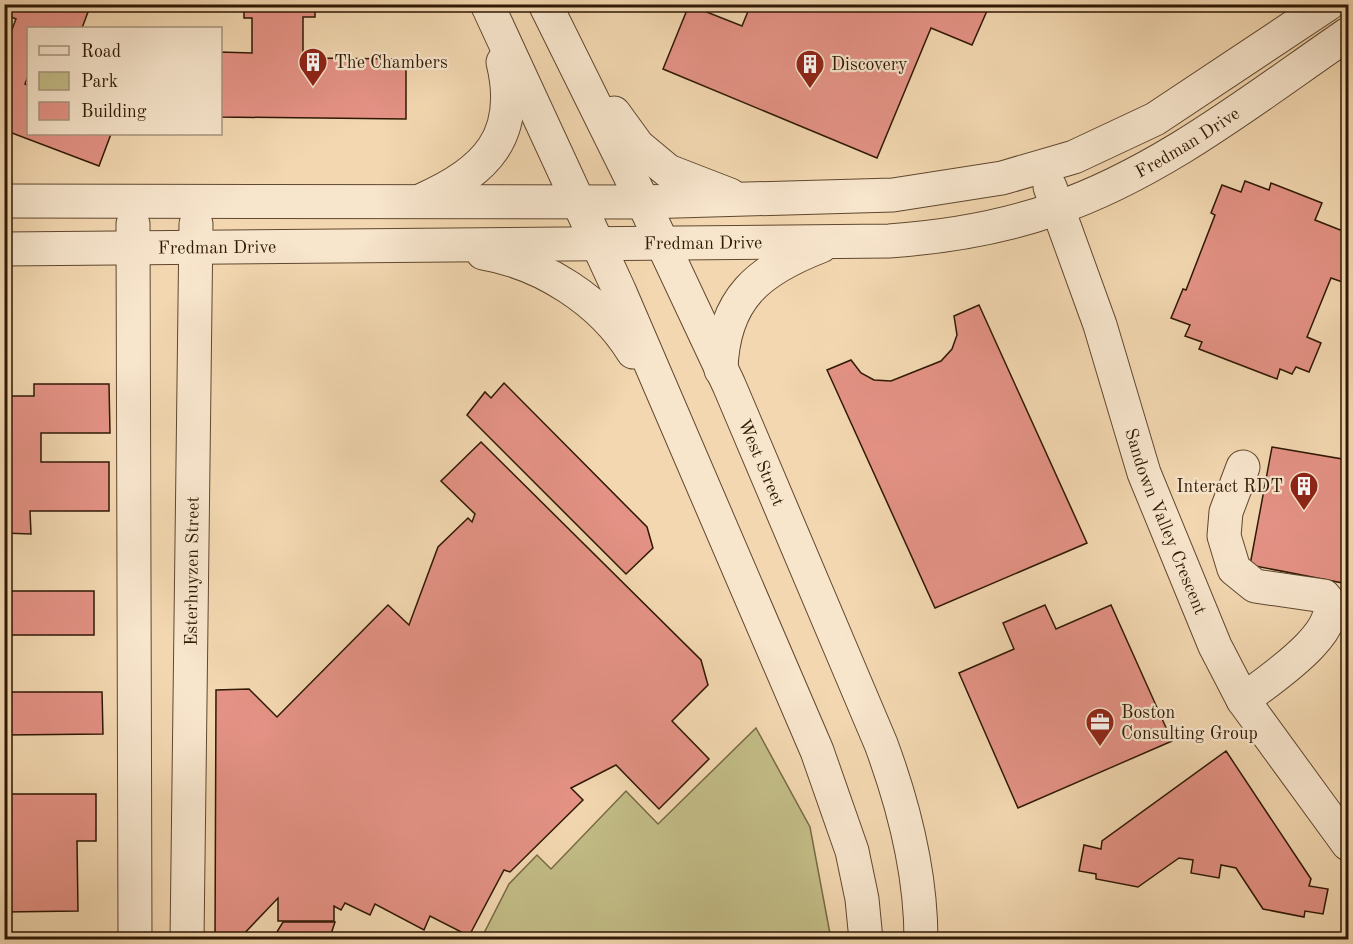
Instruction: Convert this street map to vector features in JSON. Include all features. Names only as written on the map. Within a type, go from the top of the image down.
[{"type":"street","name":"West Street","points":[[545,4],[566,53],[643,202],[721,370],[891,771],[915,865],[921,939]]},
{"type":"street","name":"Fredman Drive","points":[[4,201],[643,202],[751,201],[893,195],[1002,178],[1074,157],[1155,119],[1328,4]]},
{"type":"street","points":[[490,13],[598,243],[681,430],[834,794],[856,869],[866,939]]},
{"type":"street","points":[[415,203],[450,188],[471,174],[499,139],[508,112],[508,90],[490,13]]},
{"type":"street","name":"Fredman Drive","points":[[4,249],[837,241],[936,238],[1017,221],[1057,208],[1138,171],[1348,34]]},
{"type":"street","points":[[566,53],[638,146],[668,171],[712,190],[751,201]]},
{"type":"street","name":"Sandown Valley Crescent","points":[[1044,167],[1100,325],[1144,472],[1215,646],[1243,700],[1345,831]]},
{"type":"street","points":[[135,202],[132,247],[135,939]]},
{"type":"street","name":"Esterhuyzen Street","points":[[187,939],[196,202]]},
{"type":"street","points":[[721,370],[725,332],[742,298],[765,273],[786,260],[837,241]]},
{"type":"street","points":[[437,245],[493,254],[528,267],[570,288],[598,309],[621,332],[681,430]]},
{"type":"street","points":[[1243,467],[1226,512],[1224,536],[1234,569],[1255,586],[1324,596],[1332,602],[1335,612],[1329,630],[1316,644],[1243,700]]},
{"type":"green space","points":[[756,728],[810,827],[831,939],[481,939],[509,884],[537,855],[551,869],[626,791],[658,824]]},
{"type":"building","points":[[4,4],[91,4],[82,27],[27,27],[27,79],[25,84],[27,85],[27,135],[111,135],[99,166],[4,130],[4,50],[16,19],[4,14]]},
{"type":"building","name":"The Chambers","points":[[244,4],[315,4],[315,17],[303,17],[303,58],[406,59],[406,119],[222,117],[222,52],[252,53],[252,18],[244,18]]},
{"type":"building","name":"Discovery","points":[[751,4],[990,4],[972,45],[931,28],[877,158],[663,69],[689,5],[742,26]]},
{"type":"building","points":[[1245,181],[1269,190],[1271,183],[1322,203],[1315,220],[1348,233],[1348,284],[1331,278],[1307,337],[1321,343],[1309,372],[1296,367],[1292,374],[1280,369],[1277,379],[1199,349],[1202,342],[1185,336],[1190,325],[1171,318],[1183,289],[1186,290],[1215,215],[1211,213],[1222,185],[1241,192]]},
{"type":"building","points":[[979,305],[1087,543],[935,608],[827,370],[851,360],[861,373],[874,380],[891,381],[941,361],[952,349],[957,335],[954,316]]},
{"type":"building","points":[[4,353],[11,353],[11,396],[34,396],[34,384],[109,384],[110,433],[41,433],[41,462],[109,462],[109,511],[30,511],[31,534],[4,533]]},
{"type":"building","points":[[504,383],[647,527],[653,548],[626,574],[467,415],[485,392],[491,398]]},
{"type":"building","points":[[481,442],[701,660],[708,685],[672,721],[709,759],[659,809],[616,765],[571,788],[583,800],[510,872],[504,870],[469,936],[430,916],[424,930],[375,904],[370,915],[345,903],[341,910],[334,906],[334,921],[278,921],[278,898],[238,940],[215,940],[216,690],[249,689],[277,717],[388,605],[409,625],[438,547],[468,518],[472,522],[475,514],[441,481]]},
{"type":"building","name":"Interact RDT","points":[[1272,447],[1348,460],[1348,584],[1250,565]]},
{"type":"building","points":[[4,591],[94,591],[94,635],[4,635]]},
{"type":"building","points":[[1045,605],[1056,629],[1111,605],[1172,741],[1018,808],[959,673],[1014,649],[1003,623]]},
{"type":"building","points":[[4,692],[102,692],[103,734],[4,735]]},
{"type":"building","points":[[1226,751],[1311,879],[1309,886],[1328,889],[1323,914],[1305,911],[1304,917],[1263,909],[1236,868],[1221,865],[1219,878],[1191,873],[1193,860],[1179,858],[1138,887],[1096,879],[1096,874],[1079,871],[1084,845],[1101,849],[1102,841]]},
{"type":"building","points":[[4,794],[96,794],[96,841],[77,841],[78,911],[4,912]]},
{"type":"building","points":[[283,922],[335,922],[329,940],[272,940]]},
{"type":"place","name":"The Chambers","points":[[313,88]]},
{"type":"place","name":"Discovery","points":[[810,90]]},
{"type":"place","name":"Interact RDT","points":[[1304,512]]},
{"type":"place","name":"Boston Consulting Group","points":[[1100,748]]}]
